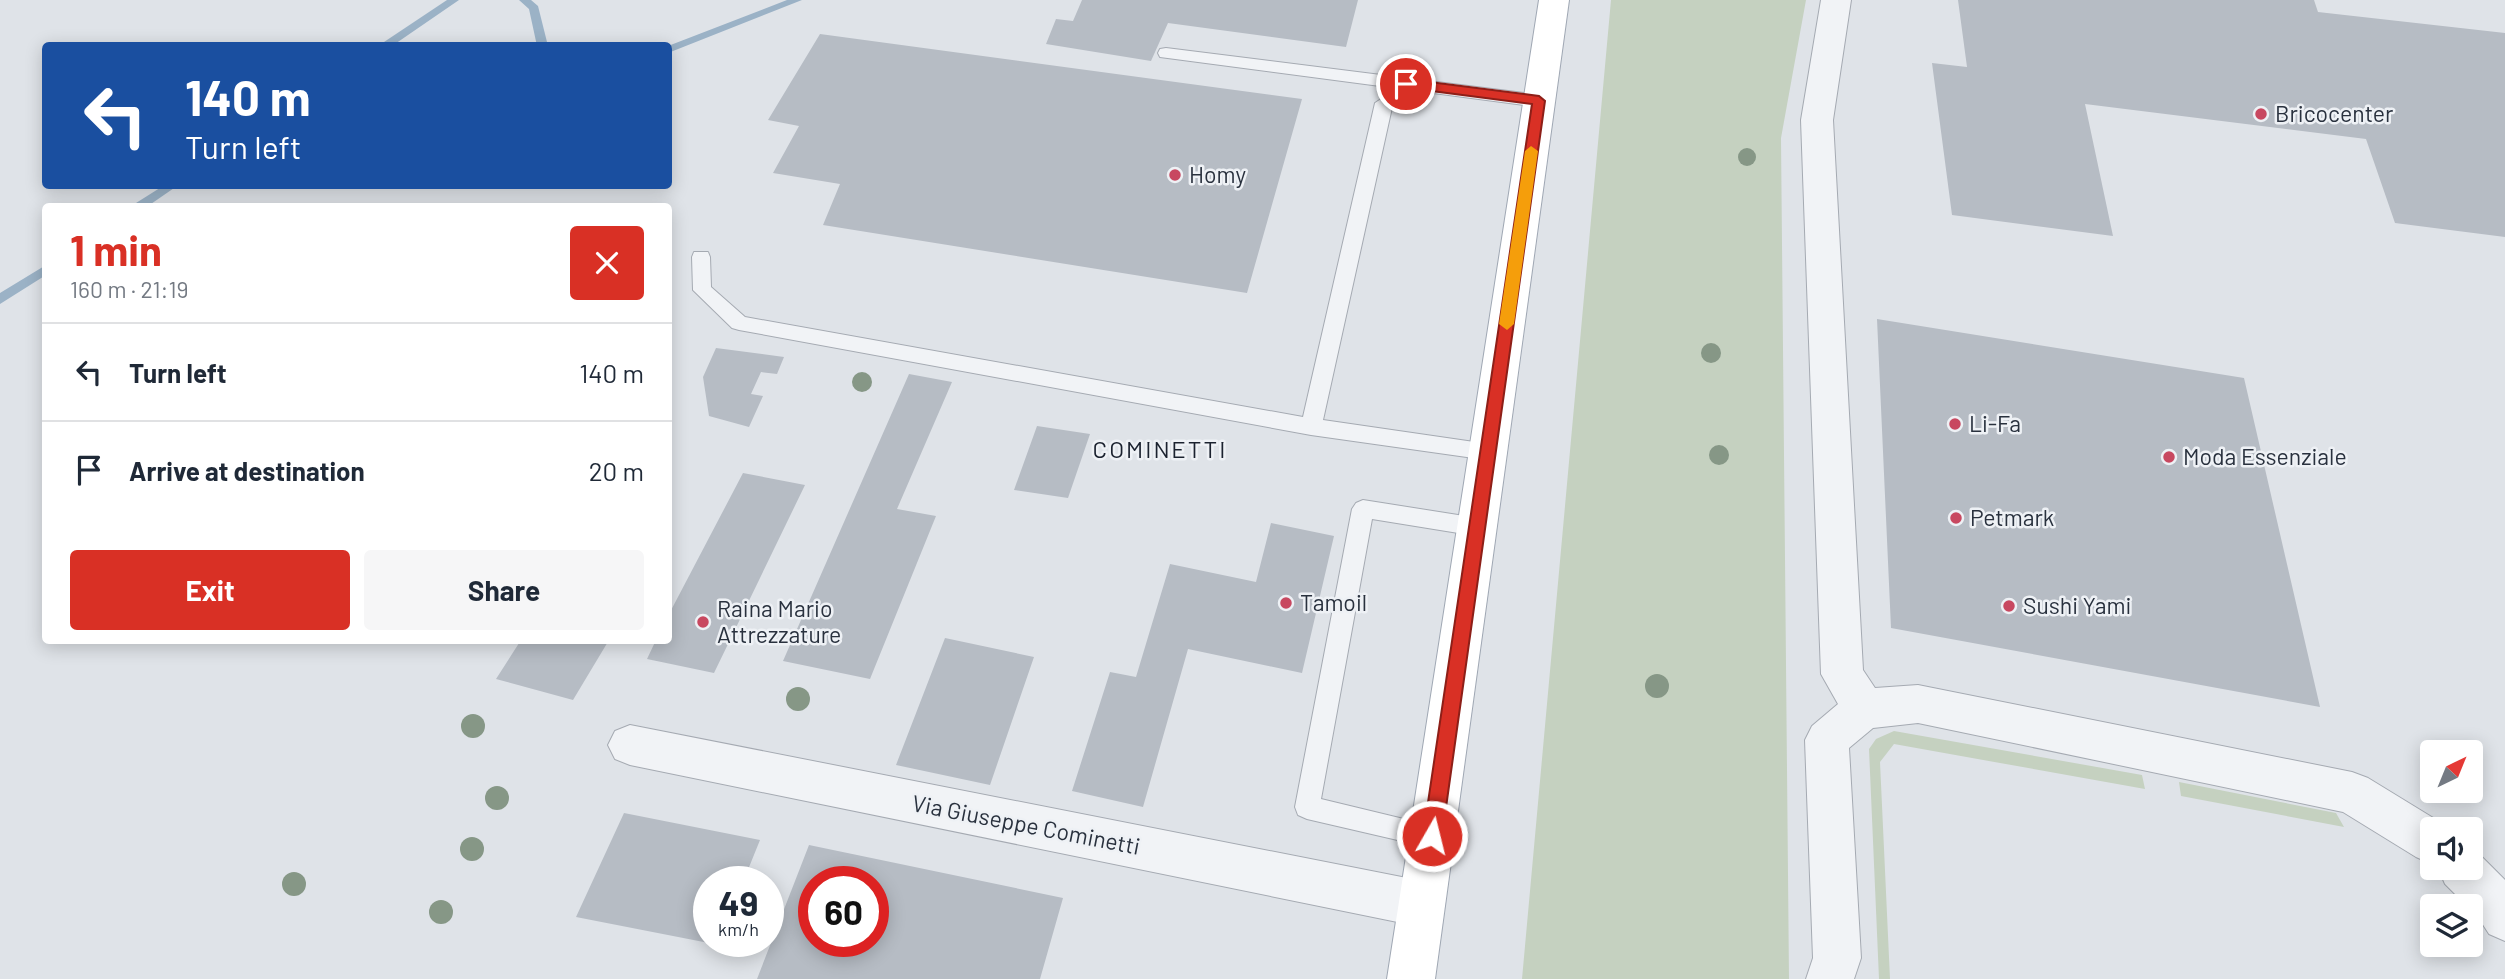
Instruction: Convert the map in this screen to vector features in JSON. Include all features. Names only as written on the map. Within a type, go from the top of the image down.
[{"type":"main road","points":[[1411,979],[1554,0]]},
{"type":"street","points":[[1836,0],[1817,120],[1842,674],[1864,709]]},
{"type":"street","points":[[1830,979],[1837,958],[1827,740],[1864,709],[1918,704],[2352,793],[2420,835]]},
{"type":"street","name":"Via Giuseppe Cominetti","points":[[630,745],[1422,904]]},
{"type":"street","points":[[2473,880],[2495,902],[2505,918]]},
{"type":"lane","points":[[1166,53],[1539,101]]},
{"type":"lane","points":[[1311,427],[1384,103]]},
{"type":"lane","points":[[701,257],[702,290],[739,323],[1311,427],[1488,452]]},
{"type":"lane","points":[[1432,836],[1307,807],[1363,509],[1477,527]]},
{"type":"green space","points":[[1611,0],[1806,0],[1781,138],[1789,979],[1522,979]]},
{"type":"green space","points":[[1894,731],[2142,775],[2145,789],[1894,744],[1880,762],[1890,979],[1879,979],[1869,749],[1876,739]]},
{"type":"green space","points":[[2179,782],[2336,813],[2344,827],[2181,796]]},
{"type":"building","points":[[1082,0],[1358,0],[1346,47],[1168,23],[1151,61],[1046,44],[1056,19],[1073,21]]},
{"type":"building","name":"Bricocenter","points":[[1958,0],[2314,0],[2318,12],[2505,33],[2505,237],[2395,223],[2366,139],[2085,104],[2113,236],[1952,215],[1932,63],[1967,67]]},
{"type":"building","points":[[820,34],[1302,99],[1247,293],[823,225],[840,184],[773,173],[799,126],[768,120]]},
{"type":"building","points":[[1877,319],[2244,378],[2320,707],[1891,628]]},
{"type":"building","points":[[716,348],[784,357],[777,374],[761,372],[751,394],[763,396],[749,427],[709,416],[703,377]]},
{"type":"building","points":[[909,374],[952,382],[897,509],[936,516],[870,679],[783,661]]},
{"type":"building","points":[[1037,426],[1090,434],[1068,498],[1014,490]]},
{"type":"building","points":[[743,473],[805,485],[714,673],[647,659],[654,644],[672,644],[672,608]]},
{"type":"building","points":[[1271,523],[1334,536],[1302,673],[1188,649],[1143,807],[1072,791],[1110,672],[1136,677],[1170,564],[1256,582]]},
{"type":"building","points":[[945,638],[1034,657],[990,785],[896,765]]},
{"type":"building","points":[[518,644],[607,644],[573,700],[496,679]]},
{"type":"building","points":[[624,813],[760,840],[749,866],[693,866],[693,940],[576,917]]},
{"type":"building","points":[[809,845],[1063,898],[1040,979],[757,979],[766,957],[784,957],[784,909],[798,873],[798,957],[889,957],[889,866],[801,866]]},
{"type":"waterway","points":[[389,42],[454,0]]},
{"type":"waterway","points":[[524,0],[534,8],[542,42]]},
{"type":"waterway","points":[[672,48],[797,0]]},
{"type":"waterway","points":[[145,203],[166,189]]},
{"type":"waterway","points":[[0,299],[42,272]]},
{"type":"slow traffic","points":[[1507,324],[1531,151]]},
{"type":"place","name":"Bricocenter","points":[[2261,114]]},
{"type":"place","name":"Homy","points":[[1175,175]]},
{"type":"place","name":"Li-Fa","points":[[1955,424]]},
{"type":"place","name":"Moda Essenziale","points":[[2169,457]]},
{"type":"place","name":"Petmark","points":[[1956,518]]},
{"type":"place","name":"Tamoil","points":[[1286,603]]},
{"type":"place","name":"Sushi Yami","points":[[2009,606]]},
{"type":"place","name":"Raina Mario Attrezzature","points":[[703,622]]},
{"type":"district","name":"COMINETTI","points":[[1160,450]]},
{"type":"route","points":[[1406,84],[1539,101],[1432,836]]}]
